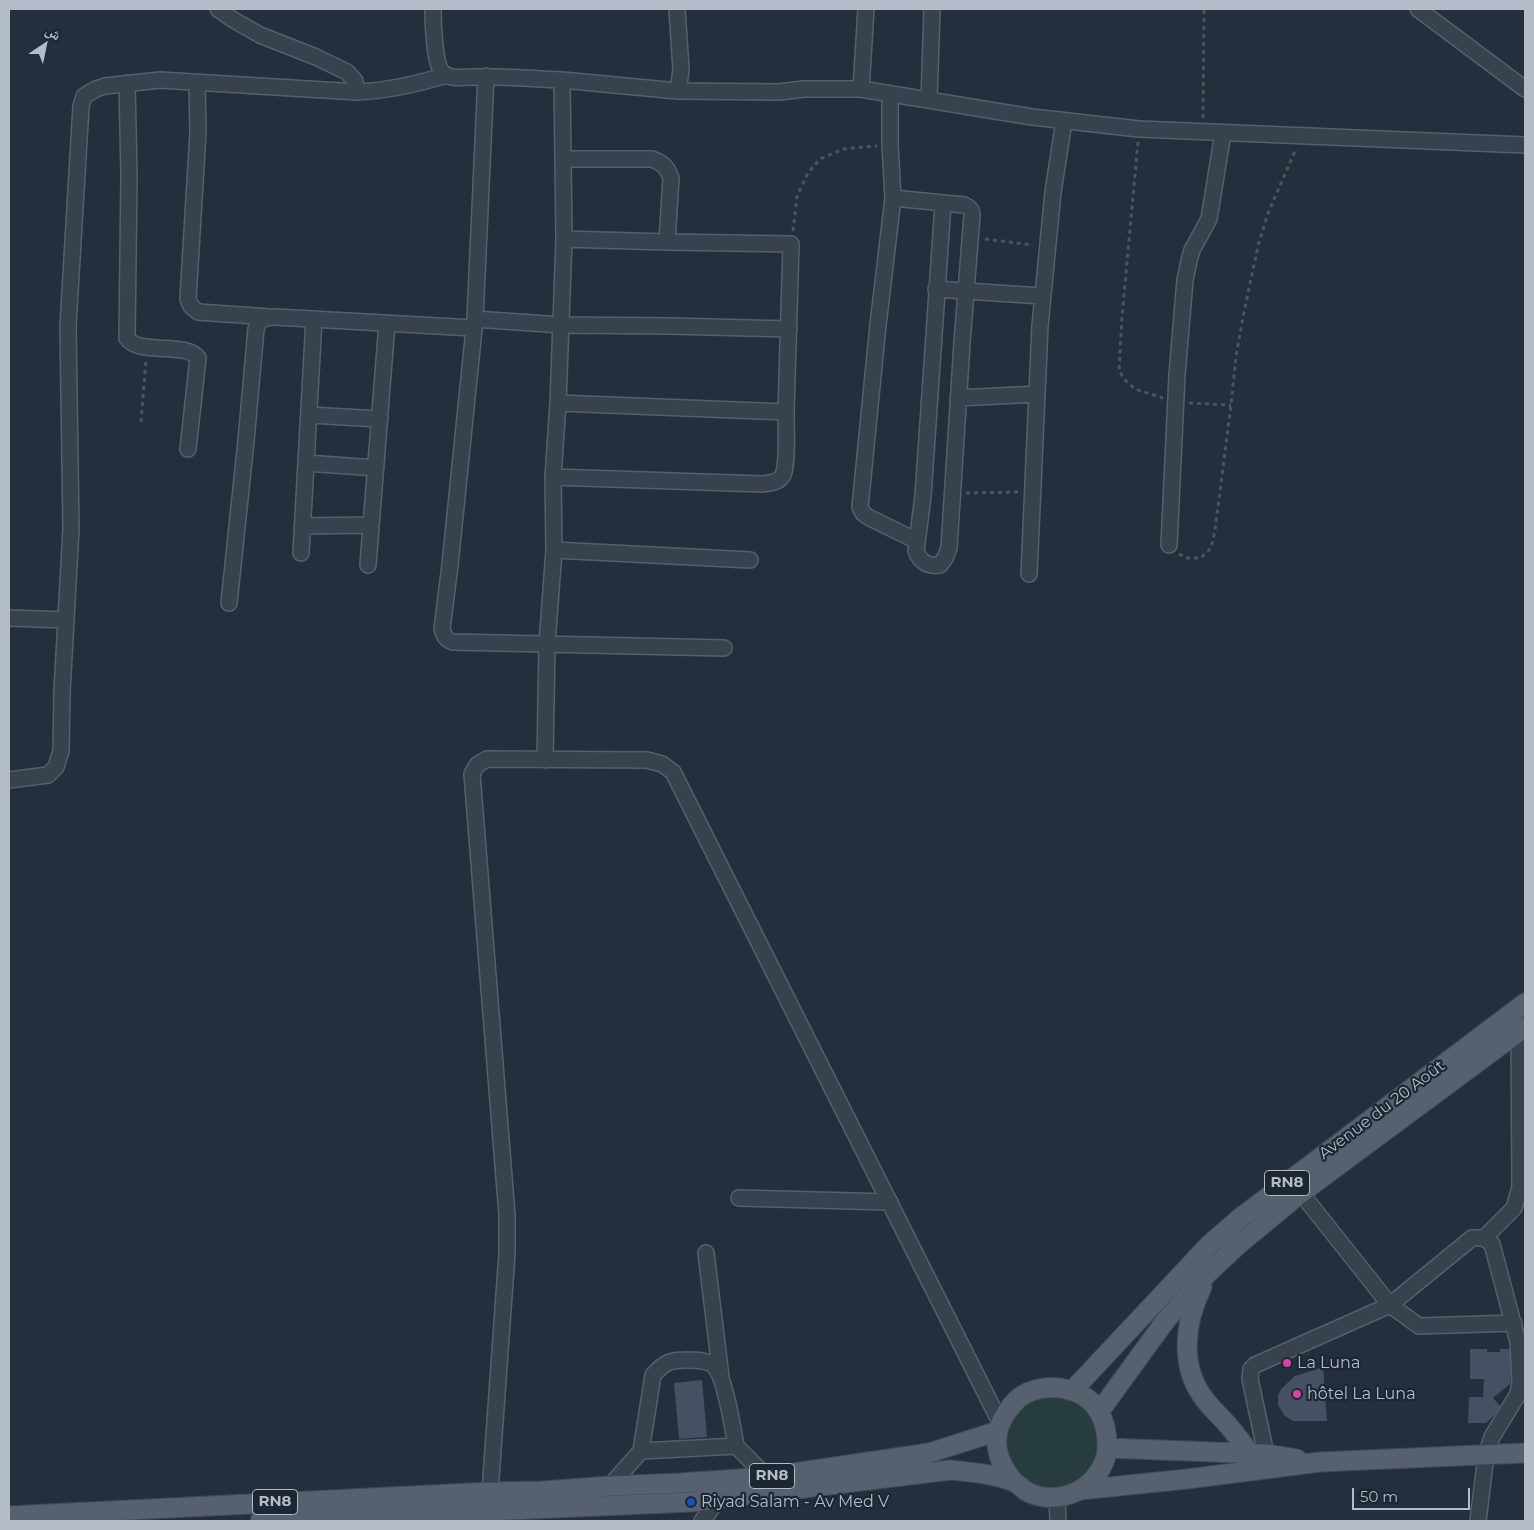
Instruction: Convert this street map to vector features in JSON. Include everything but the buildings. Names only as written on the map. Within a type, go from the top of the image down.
[{"type":"main road","name":"Avenue du 20 Août","points":[[1072,1390],[1209,1245],[1240,1218],[1525,1003]]},
{"type":"main road","name":"Avenue du 20 Août","points":[[1099,1412],[1166,1320],[1210,1271],[1238,1245],[1301,1193],[1522,1030]]},
{"type":"main road","points":[[1210,1271],[1195,1301],[1186,1341],[1191,1377],[1205,1400],[1228,1426],[1259,1454]]},
{"type":"main road","points":[[999,1426],[1012,1404],[1030,1391],[1051,1387],[1072,1390]]},
{"type":"main road","name":"RN8","points":[[9,1516],[680,1484],[767,1477],[928,1453],[999,1426],[997,1445],[999,1459],[1005,1472],[1014,1482],[1027,1491],[1041,1496],[1057,1497],[1069,1495],[1080,1490],[1094,1479],[1103,1465],[1107,1448],[1106,1430],[1099,1412],[1083,1396],[1072,1390]]},
{"type":"main road","points":[[1107,1448],[1259,1454],[1320,1462]]},
{"type":"main road","points":[[1080,1490],[1188,1479],[1320,1462],[1525,1453]]},
{"type":"main road","name":"RN8","points":[[260,1521],[452,1517],[719,1499],[950,1470],[978,1473],[1014,1482]]},
{"type":"street","points":[[218,9],[260,35],[316,56],[348,72],[355,82],[357,92]]},
{"type":"street","points":[[433,9],[434,36],[440,69],[453,77],[486,76],[562,80],[678,91],[779,92],[804,89],[861,90],[1064,121],[1139,128],[1525,145]]},
{"type":"street","points":[[677,9],[681,70],[678,91]]},
{"type":"street","points":[[861,90],[866,9]]},
{"type":"street","points":[[929,100],[932,9]]},
{"type":"street","points":[[1418,9],[1525,90]]},
{"type":"street","points":[[9,780],[48,775],[58,763],[61,751],[62,692],[71,529],[68,326],[81,106],[84,96],[105,86],[160,80],[357,92],[381,91],[447,75]]},
{"type":"street","points":[[486,76],[474,324],[442,629],[444,635],[453,642],[724,648]]},
{"type":"street","points":[[545,760],[547,644],[554,550],[553,477],[558,403],[564,239],[562,80]]},
{"type":"street","points":[[127,83],[129,176],[127,338],[132,343],[148,347],[192,352],[198,358],[188,448]]},
{"type":"street","points":[[197,83],[198,132],[188,299],[191,306],[198,312],[387,323],[789,329]]},
{"type":"street","points":[[890,94],[890,145],[894,198],[878,325],[860,507],[868,518],[917,540]]},
{"type":"street","points":[[1029,574],[1042,296],[1046,246],[1064,121]]},
{"type":"street","points":[[1169,545],[1176,403],[1185,280],[1188,261],[1209,219],[1224,133]]},
{"type":"street","points":[[564,158],[652,159],[662,163],[668,168],[671,178],[667,242]]},
{"type":"street","points":[[894,198],[964,205],[972,210],[949,548],[940,565],[930,566],[919,558],[916,551],[923,496],[936,289],[944,204]]},
{"type":"street","points":[[553,477],[762,484],[776,482],[783,475],[785,460],[791,244],[564,239]]},
{"type":"street","points":[[936,289],[1042,296]]},
{"type":"street","points":[[229,603],[256,329],[262,319],[275,317]]},
{"type":"street","points":[[301,553],[314,319]]},
{"type":"street","points":[[368,565],[387,323]]},
{"type":"street","points":[[958,398],[1037,394]]},
{"type":"street","points":[[558,403],[786,412]]},
{"type":"street","points":[[309,415],[380,419]]},
{"type":"street","points":[[306,463],[376,468]]},
{"type":"street","points":[[303,526],[371,525]]},
{"type":"street","points":[[554,550],[750,560]]},
{"type":"street","points":[[9,618],[66,620]]},
{"type":"street","points":[[490,1492],[507,1253],[507,1216],[472,774],[477,765],[487,759],[647,760],[662,764],[673,772],[890,1202],[999,1426]]},
{"type":"street","points":[[1484,1238],[1514,1208],[1520,1187],[1522,1030]]},
{"type":"street","points":[[1301,1193],[1390,1305],[1420,1326],[1514,1323]]},
{"type":"street","points":[[739,1198],[890,1202]]},
{"type":"street","points":[[1259,1454],[1250,1380],[1252,1369],[1255,1365],[1390,1305],[1472,1238],[1484,1238],[1492,1244],[1514,1323],[1520,1382],[1518,1394],[1492,1437],[1486,1455],[1478,1521]]},
{"type":"street","points":[[706,1253],[722,1378],[736,1446],[767,1477]]},
{"type":"street","points":[[610,1486],[641,1451],[653,1375],[662,1365],[673,1360],[700,1360],[713,1365],[722,1378]]},
{"type":"street","points":[[641,1451],[736,1446]]},
{"type":"street","points":[[1057,1497],[1058,1521]]},
{"type":"street","points":[[702,1521],[719,1499]]},
{"type":"path","points":[[1203,131],[1204,9]]},
{"type":"path","points":[[1139,128],[1119,370],[1124,379],[1135,389],[1176,403],[1231,406]]},
{"type":"path","points":[[1169,545],[1180,555],[1188,558],[1200,558],[1211,548],[1215,530],[1236,356],[1258,246],[1275,195],[1291,159],[1304,136]]},
{"type":"path","points":[[791,244],[797,196],[808,173],[820,159],[843,149],[890,145]]},
{"type":"path","points":[[971,237],[1046,246]]},
{"type":"path","points":[[141,422],[148,347]]},
{"type":"path","points":[[952,494],[1032,492]]},
{"type":"green space","points":[[1053,1395],[1071,1398],[1086,1408],[1096,1423],[1099,1441],[1096,1459],[1086,1474],[1071,1484],[1053,1487],[1035,1484],[1020,1474],[1010,1459],[1007,1441],[1010,1423],[1020,1408],[1035,1398]]},
{"type":"place","name":"La Luna","points":[[1287,1363]]},
{"type":"place","name":"hôtel La Luna","points":[[1297,1394]]},
{"type":"place","name":"Riyad Salam - Av Med V","points":[[691,1502]]}]
